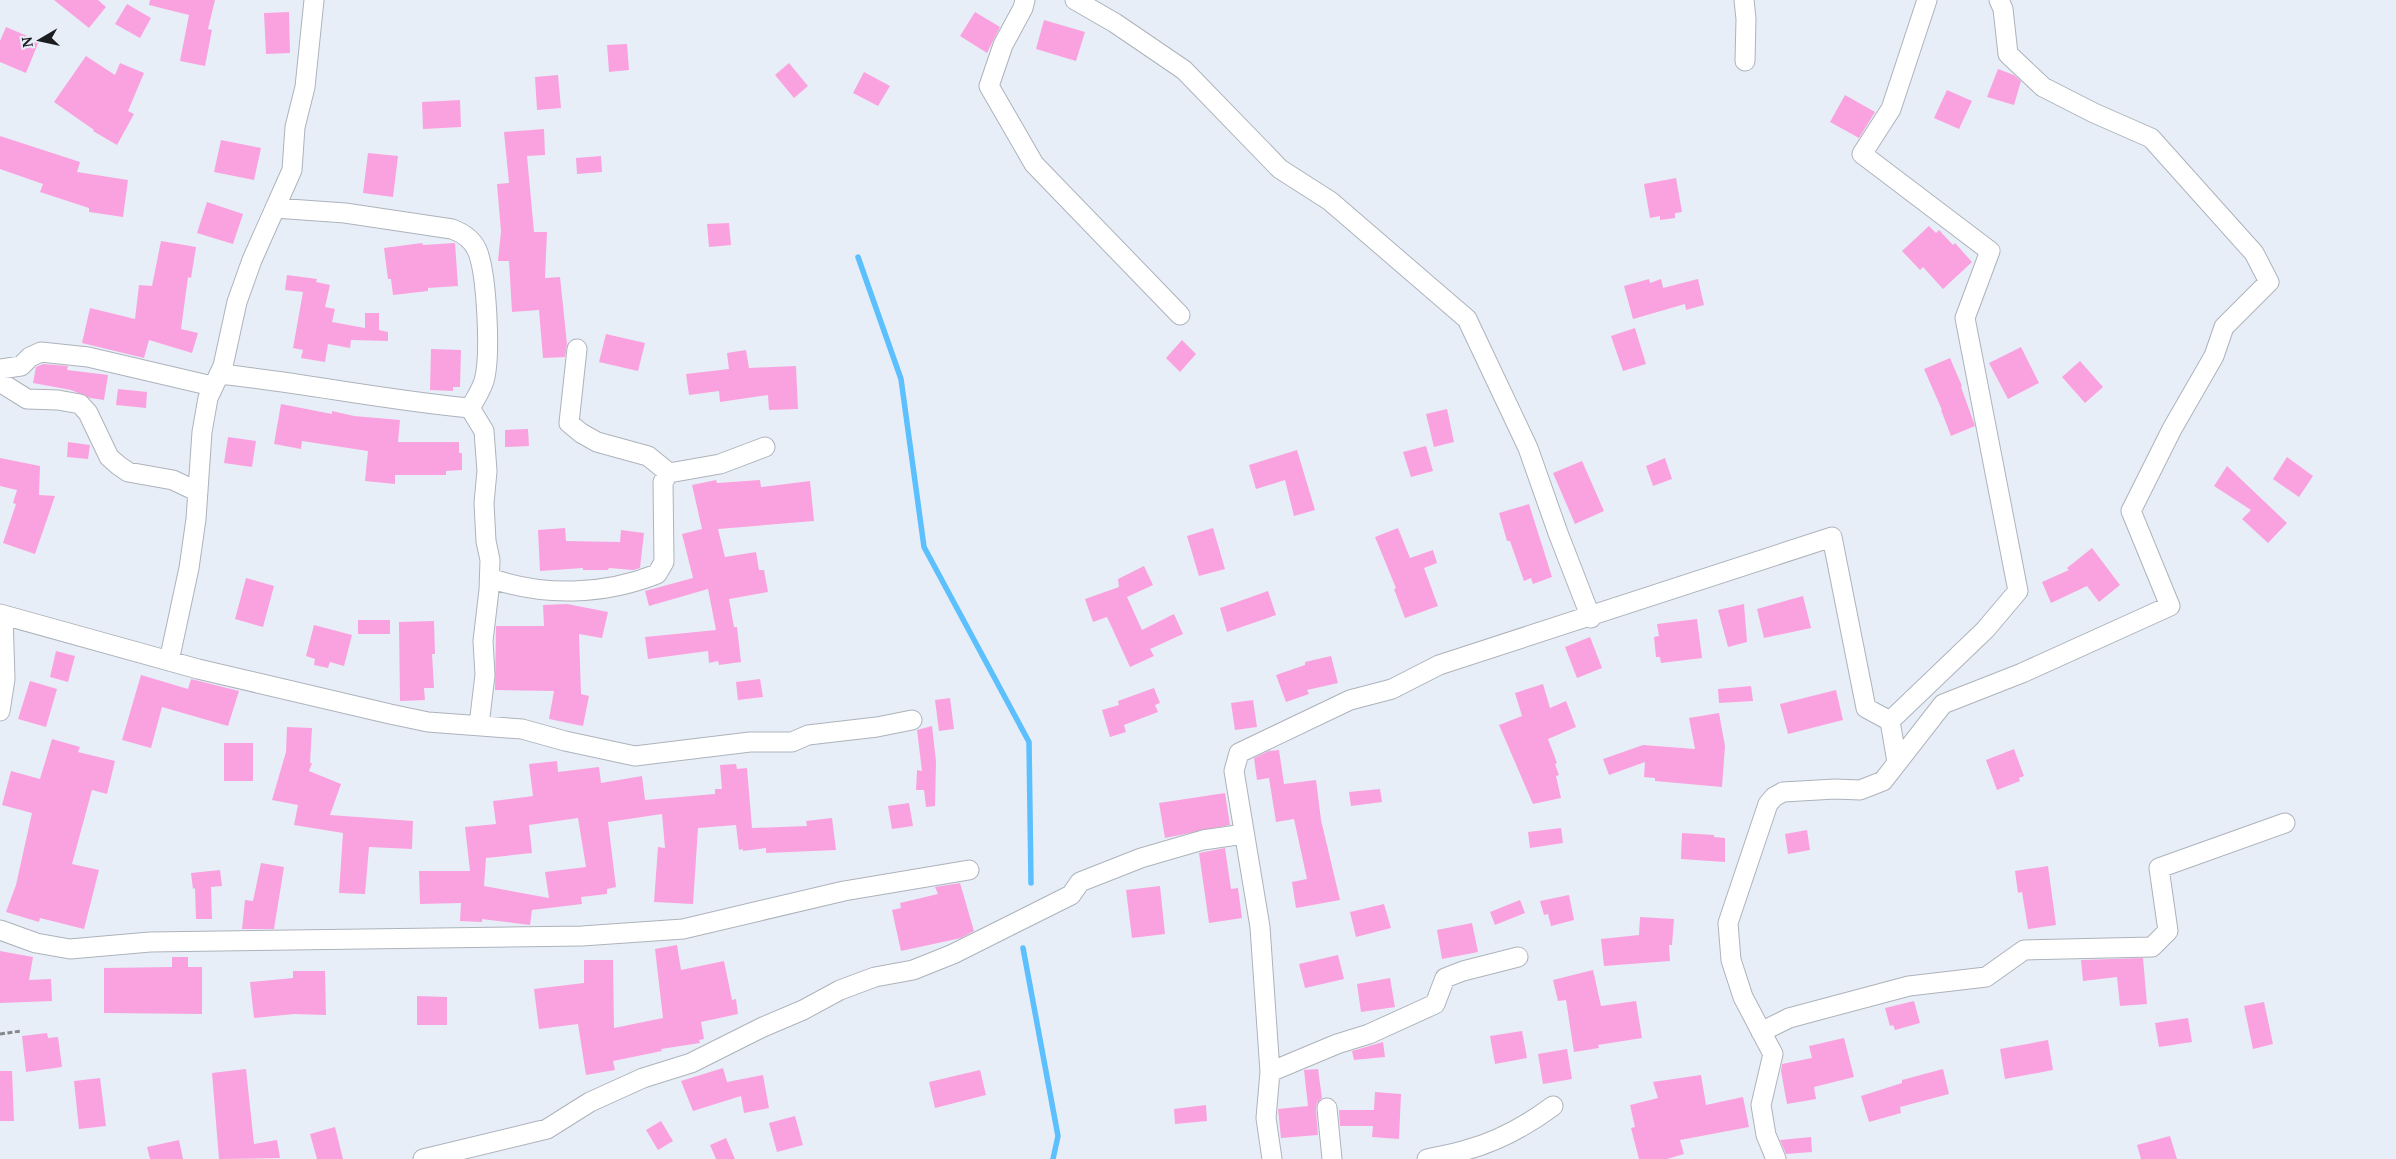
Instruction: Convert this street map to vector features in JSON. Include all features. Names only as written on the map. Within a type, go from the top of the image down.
[{"type":"street","points":[[168,661],[189,568],[198,492],[202,432],[237,302],[292,170],[295,127],[305,87],[314,0]]},
{"type":"street","points":[[1025,0],[1023,8],[1002,46],[990,86],[1034,164],[1180,316]]},
{"type":"street","points":[[1075,0],[1115,23],[1184,70],[1280,169],[1330,201],[1467,319],[1528,448],[1591,618]]},
{"type":"street","points":[[1744,0],[1746,19],[1745,61]]},
{"type":"street","points":[[1890,721],[1986,630],[2018,591],[1965,318],[1990,251],[1862,154],[1891,109],[1927,0]]},
{"type":"street","points":[[1776,1159],[1766,1135],[1762,1105],[1773,1054],[1743,996],[1731,960],[1728,923],[1768,804],[1774,797],[1783,792],[1835,789],[1860,790],[1883,781],[1944,704],[2022,673],[2170,606],[2131,511],[2172,429],[2214,356],[2224,327],[2269,282],[2254,253],[2151,138],[2094,113],[2043,87],[2008,54],[2003,9],[1999,0]]},
{"type":"street","points":[[275,208],[345,213],[452,229],[465,233],[477,250],[479,257],[489,342],[484,382],[470,408]]},
{"type":"street","points":[[576,350],[569,423],[581,433],[597,442],[648,456],[670,474]]},
{"type":"street","points":[[0,369],[21,366],[30,357],[40,352],[88,357],[216,380],[470,408]]},
{"type":"street","points":[[0,382],[27,399],[58,400],[80,404],[88,412],[109,457],[118,465],[128,472],[173,480],[198,492]]},
{"type":"street","points":[[470,408],[484,431],[487,471],[484,512],[490,578],[483,641],[485,676],[479,725]]},
{"type":"street","points":[[490,578],[523,587],[568,592],[631,584],[658,574],[664,562],[663,482],[670,474],[720,464],[765,447]]},
{"type":"street","points":[[1272,1159],[1266,1118],[1270,1072],[1260,927],[1234,771],[1239,753],[1350,700],[1392,689],[1440,665],[1591,618],[1688,583],[1832,538],[1866,708],[1890,721]]},
{"type":"street","points":[[0,711],[5,680],[2,614],[168,661],[428,722],[522,729],[565,741],[635,756],[750,742],[792,742],[808,735],[877,727],[912,720]]},
{"type":"street","points":[[1890,721],[1897,762]]},
{"type":"street","points":[[1761,1032],[1789,1018],[1909,986],[1986,977],[2024,950],[2152,947],[2168,931],[2159,868],[2285,823]]},
{"type":"street","points":[[423,1159],[547,1129],[590,1102],[643,1078],[691,1063],[803,1010],[840,990],[875,977],[913,970],[953,954],[1071,895],[1080,882],[1141,858],[1203,840],[1244,834]]},
{"type":"street","points":[[0,930],[36,943],[70,948],[150,942],[582,936],[683,928],[844,891],[969,870]]},
{"type":"street","points":[[1270,1072],[1337,1044],[1369,1034],[1435,1004],[1445,978],[1463,971],[1518,957]]},
{"type":"street","points":[[1427,1159],[1465,1151],[1502,1138],[1527,1126],[1553,1106]]},
{"type":"street","points":[[1327,1108],[1332,1159]]},
{"type":"path","points":[[0,1034],[21,1031]]},
{"type":"building","points":[[54,0],[98,0],[106,7],[89,28]]},
{"type":"building","points":[[150,0],[215,0],[208,29],[212,30],[205,66],[180,61],[189,15],[149,5]]},
{"type":"building","points":[[127,4],[151,18],[140,38],[115,24]]},
{"type":"building","points":[[289,12],[290,53],[266,54],[264,13]]},
{"type":"building","points":[[975,12],[1000,27],[987,53],[960,36]]},
{"type":"building","points":[[1044,20],[1085,32],[1076,61],[1036,49]]},
{"type":"building","points":[[6,27],[39,41],[26,73],[0,62],[0,41]]},
{"type":"building","points":[[627,44],[629,70],[609,72],[607,45]]},
{"type":"building","points":[[86,56],[115,75],[120,63],[144,73],[128,111],[134,114],[117,145],[93,131],[54,102]]},
{"type":"building","points":[[789,63],[808,86],[794,98],[775,75]]},
{"type":"building","points":[[1998,69],[2014,75],[2021,81],[2014,105],[1987,97]]},
{"type":"building","points":[[864,72],[890,86],[878,106],[853,93]]},
{"type":"building","points":[[558,75],[561,108],[537,110],[535,77]]},
{"type":"building","points":[[1947,90],[1972,101],[1959,129],[1934,118]]},
{"type":"building","points":[[1845,95],[1875,112],[1859,138],[1830,122]]},
{"type":"building","points":[[460,100],[461,127],[423,129],[422,102]]},
{"type":"building","points":[[544,129],[545,155],[527,156],[534,232],[547,232],[545,278],[560,277],[567,344],[565,357],[543,358],[539,310],[512,312],[509,261],[498,261],[501,231],[497,184],[509,183],[504,132]]},
{"type":"building","points":[[0,136],[80,162],[77,172],[128,180],[123,217],[89,212],[89,208],[40,192],[43,184],[0,169]]},
{"type":"building","points":[[221,140],[261,148],[254,180],[214,172]]},
{"type":"building","points":[[368,153],[398,156],[393,197],[363,193]]},
{"type":"building","points":[[601,156],[602,172],[577,174],[576,158]]},
{"type":"building","points":[[1676,178],[1682,212],[1675,213],[1675,218],[1660,220],[1660,216],[1650,218],[1644,184]]},
{"type":"building","points":[[207,202],[243,214],[233,244],[197,233]]},
{"type":"building","points":[[729,223],[731,245],[709,247],[707,224]]},
{"type":"building","points":[[1929,226],[1936,233],[1939,230],[1953,245],[1955,243],[1972,262],[1943,289],[1923,267],[1920,270],[1902,251]]},
{"type":"building","points":[[161,241],[196,247],[191,278],[188,277],[181,329],[198,333],[192,353],[149,340],[144,358],[82,343],[90,308],[135,319],[139,285],[152,286]]},
{"type":"building","points":[[422,243],[423,245],[455,243],[458,286],[428,288],[428,291],[393,295],[391,279],[388,279],[384,248]]},
{"type":"building","points":[[287,275],[317,279],[316,282],[330,285],[325,307],[335,309],[332,322],[365,328],[365,313],[379,313],[379,330],[388,332],[388,341],[351,340],[350,348],[328,344],[325,362],[301,358],[303,350],[293,348],[303,292],[285,290]]},
{"type":"building","points":[[1649,279],[1650,283],[1661,279],[1663,288],[1698,279],[1704,305],[1686,310],[1685,304],[1633,319],[1624,286]]},
{"type":"building","points":[[1635,328],[1646,364],[1623,371],[1611,336]]},
{"type":"building","points":[[606,334],[645,343],[638,371],[599,362]]},
{"type":"building","points":[[1182,340],[1196,354],[1180,372],[1166,358]]},
{"type":"building","points":[[2021,347],[2039,383],[2008,399],[1989,363]]},
{"type":"building","points":[[431,349],[461,350],[460,387],[453,387],[453,391],[430,390]]},
{"type":"building","points":[[746,350],[749,368],[796,366],[798,409],[769,410],[768,395],[720,402],[719,391],[689,395],[686,374],[729,369],[727,353]]},
{"type":"building","points":[[1950,358],[1962,386],[1975,426],[1951,436],[1924,369]]},
{"type":"building","points":[[2080,361],[2103,387],[2085,403],[2062,377]]},
{"type":"building","points":[[43,364],[68,366],[67,370],[108,375],[104,400],[90,398],[71,390],[33,383],[36,367]]},
{"type":"building","points":[[118,389],[147,392],[146,408],[116,405]]},
{"type":"building","points":[[281,404],[332,414],[332,411],[354,416],[400,420],[398,442],[459,442],[459,453],[462,453],[462,470],[446,471],[446,475],[395,475],[395,484],[365,481],[368,451],[302,441],[301,449],[274,444]]},
{"type":"building","points":[[1447,409],[1454,442],[1434,447],[1426,414]]},
{"type":"building","points":[[528,429],[529,446],[505,447],[505,430]]},
{"type":"building","points":[[228,437],[256,441],[252,467],[224,463]]},
{"type":"building","points":[[68,442],[90,445],[88,459],[67,457]]},
{"type":"building","points":[[1426,446],[1433,471],[1411,477],[1403,452]]},
{"type":"building","points":[[1297,450],[1315,510],[1294,516],[1285,480],[1256,489],[1249,465]]},
{"type":"building","points":[[2287,457],[2313,476],[2299,497],[2273,479]]},
{"type":"building","points":[[0,458],[40,466],[39,495],[55,496],[35,554],[3,543],[16,504],[13,503],[17,490],[0,486]]},
{"type":"building","points":[[1665,458],[1672,479],[1653,486],[1646,466]]},
{"type":"building","points":[[1582,461],[1604,511],[1575,524],[1553,473]]},
{"type":"building","points":[[2227,466],[2287,523],[2268,543],[2242,519],[2251,510],[2214,486]]},
{"type":"building","points":[[716,480],[717,483],[760,480],[761,487],[810,481],[814,521],[718,529],[725,557],[756,552],[759,570],[764,570],[768,592],[729,599],[734,627],[737,627],[741,662],[719,665],[718,661],[709,663],[708,651],[648,659],[645,637],[716,630],[708,589],[649,606],[645,591],[693,578],[682,534],[702,529],[692,485]]},
{"type":"building","points":[[1529,504],[1552,577],[1533,584],[1531,578],[1524,581],[1510,541],[1507,541],[1499,513]]},
{"type":"building","points":[[565,528],[566,541],[620,542],[621,530],[644,533],[640,568],[633,570],[609,568],[608,570],[583,570],[583,568],[540,571],[538,530]]},
{"type":"building","points":[[1213,528],[1225,569],[1199,576],[1187,536]]},
{"type":"building","points":[[1398,528],[1410,558],[1433,550],[1437,563],[1424,568],[1438,606],[1405,618],[1394,589],[1396,588],[1375,537]]},
{"type":"building","points":[[2092,548],[2120,585],[2099,602],[2087,586],[2051,603],[2042,582],[2069,570],[2067,568]]},
{"type":"building","points":[[1144,566],[1153,585],[1127,597],[1142,630],[1174,614],[1183,634],[1150,649],[1154,656],[1130,667],[1107,617],[1093,622],[1085,599],[1119,587],[1118,579]]},
{"type":"building","points":[[246,578],[274,586],[263,627],[235,619]]},
{"type":"building","points":[[1268,591],[1276,615],[1227,632],[1220,608]]},
{"type":"building","points":[[1803,596],[1811,628],[1764,638],[1757,609]]},
{"type":"building","points":[[567,604],[608,612],[602,638],[579,634],[581,694],[589,696],[583,726],[549,719],[554,691],[495,690],[496,626],[544,626],[543,605]]},
{"type":"building","points":[[1744,604],[1747,642],[1728,647],[1718,610]]},
{"type":"building","points":[[1697,619],[1702,658],[1661,663],[1660,657],[1656,657],[1654,637],[1659,636],[1657,624]]},
{"type":"building","points":[[358,620],[390,620],[390,634],[358,634]]},
{"type":"building","points":[[434,621],[435,654],[432,654],[434,688],[424,688],[425,700],[400,701],[399,622]]},
{"type":"building","points":[[314,625],[352,635],[344,666],[330,662],[328,668],[314,665],[315,659],[306,656]]},
{"type":"building","points":[[1590,637],[1602,668],[1577,678],[1565,647]]},
{"type":"building","points":[[56,651],[75,656],[68,682],[50,677]]},
{"type":"building","points":[[1331,656],[1338,683],[1307,690],[1309,694],[1286,702],[1276,675],[1305,665],[1305,662]]},
{"type":"building","points":[[141,675],[188,689],[191,679],[239,691],[228,726],[162,707],[151,748],[122,740]]},
{"type":"building","points":[[760,679],[763,697],[738,700],[736,682]]},
{"type":"building","points":[[30,681],[57,689],[46,727],[18,719]]},
{"type":"building","points":[[1543,684],[1550,708],[1566,701],[1576,727],[1548,739],[1557,763],[1555,764],[1559,775],[1556,776],[1561,798],[1533,804],[1499,725],[1522,716],[1515,693]]},
{"type":"building","points":[[1751,686],[1753,701],[1719,703],[1718,689]]},
{"type":"building","points":[[1154,688],[1160,703],[1155,705],[1158,712],[1124,725],[1126,732],[1110,737],[1102,710],[1119,705],[1118,701]]},
{"type":"building","points":[[1836,690],[1843,720],[1788,734],[1780,704]]},
{"type":"building","points":[[950,698],[954,729],[939,731],[935,700]]},
{"type":"building","points":[[1253,700],[1257,727],[1235,730],[1231,703]]},
{"type":"building","points":[[1719,713],[1725,746],[1722,787],[1655,781],[1655,778],[1644,777],[1645,762],[1609,775],[1603,759],[1643,745],[1695,749],[1689,718]]},
{"type":"building","points":[[932,726],[936,761],[935,806],[926,807],[924,790],[916,790],[917,770],[922,771],[917,730]]},
{"type":"building","points":[[287,727],[312,728],[310,763],[312,763],[309,771],[341,784],[330,815],[413,821],[412,849],[369,847],[365,894],[339,893],[343,833],[294,825],[298,805],[272,800],[286,752]]},
{"type":"building","points":[[52,739],[80,747],[78,752],[115,761],[107,794],[92,790],[72,864],[99,870],[84,929],[40,918],[39,922],[6,912],[16,885],[32,813],[2,805],[11,771],[40,779]]},
{"type":"building","points":[[224,743],[253,743],[253,781],[224,781]]},
{"type":"building","points":[[2014,749],[2024,776],[2019,778],[2020,781],[1997,790],[1986,760]]},
{"type":"building","points":[[1279,750],[1284,784],[1316,780],[1321,820],[1340,900],[1296,908],[1292,882],[1307,879],[1294,819],[1276,822],[1269,778],[1257,780],[1254,758],[1269,751]]},
{"type":"building","points":[[557,761],[558,772],[599,767],[601,783],[642,776],[645,800],[715,794],[715,789],[722,789],[720,765],[736,764],[737,769],[747,768],[752,828],[807,826],[806,821],[832,818],[836,850],[766,853],[766,848],[743,851],[743,849],[739,850],[736,825],[698,828],[693,904],[654,902],[658,847],[665,848],[662,814],[608,822],[616,887],[607,889],[607,894],[581,897],[582,904],[532,910],[530,925],[482,919],[482,922],[460,921],[461,903],[420,904],[419,871],[470,871],[465,827],[496,824],[493,801],[533,796],[529,764]],"holes":[[[578,818],[586,867],[545,872],[549,898],[484,886],[486,858],[532,853],[529,825]]]},
{"type":"building","points":[[1380,789],[1382,802],[1351,806],[1349,792]]},
{"type":"building","points":[[1225,793],[1230,825],[1165,838],[1159,803]]},
{"type":"building","points":[[909,803],[913,826],[892,829],[888,806]]},
{"type":"building","points":[[1561,828],[1563,843],[1530,848],[1528,832]]},
{"type":"building","points":[[1807,830],[1810,850],[1788,854],[1785,834]]},
{"type":"building","points":[[1682,833],[1714,835],[1714,837],[1725,838],[1725,862],[1681,859]]},
{"type":"building","points":[[1225,848],[1231,889],[1238,888],[1242,918],[1209,923],[1199,853]]},
{"type":"building","points":[[261,863],[284,867],[274,929],[242,929],[245,900],[253,901]]},
{"type":"building","points":[[2048,866],[2056,925],[2028,929],[2022,892],[2018,893],[2015,871]]},
{"type":"building","points":[[220,870],[222,886],[211,887],[212,919],[196,919],[195,888],[193,889],[191,873]]},
{"type":"building","points":[[960,883],[974,931],[961,938],[901,951],[892,910],[901,908],[900,903],[938,894],[935,887]]},
{"type":"building","points":[[1160,886],[1165,934],[1132,938],[1126,890]]},
{"type":"building","points":[[1569,895],[1574,920],[1551,926],[1548,914],[1544,915],[1540,901]]},
{"type":"building","points":[[1520,900],[1525,913],[1495,925],[1490,912]]},
{"type":"building","points":[[1384,904],[1391,928],[1356,937],[1350,912]]},
{"type":"building","points":[[1640,917],[1674,919],[1672,945],[1669,945],[1670,961],[1604,966],[1601,939],[1639,935]]},
{"type":"building","points":[[1472,923],[1478,952],[1442,959],[1437,930]]},
{"type":"building","points":[[677,945],[681,970],[724,961],[732,1000],[736,999],[738,1014],[701,1022],[704,1039],[699,1040],[700,1043],[661,1049],[662,1051],[613,1061],[615,1070],[586,1075],[578,1024],[539,1029],[534,989],[584,983],[584,960],[613,960],[614,1028],[663,1018],[655,949]]},
{"type":"building","points":[[0,951],[33,957],[29,980],[51,979],[52,1001],[0,1003]]},
{"type":"building","points":[[1338,955],[1344,979],[1305,988],[1299,964]]},
{"type":"building","points":[[172,957],[188,957],[188,967],[202,967],[202,1014],[104,1013],[104,968],[172,967]]},
{"type":"building","points":[[2143,958],[2147,1004],[2120,1006],[2117,977],[2083,981],[2081,960]]},
{"type":"building","points":[[1593,970],[1601,1006],[1636,1001],[1642,1038],[1598,1045],[1599,1048],[1574,1052],[1566,1000],[1558,1001],[1553,980]]},
{"type":"building","points":[[293,971],[325,971],[326,1015],[294,1014],[254,1018],[250,982],[293,978]]},
{"type":"building","points":[[1390,978],[1395,1007],[1361,1012],[1357,984]]},
{"type":"building","points":[[417,996],[447,997],[447,1025],[417,1025]]},
{"type":"building","points":[[1914,1001],[1920,1023],[1895,1030],[1893,1025],[1890,1026],[1885,1008]]},
{"type":"building","points":[[2264,1002],[2273,1044],[2253,1049],[2244,1006]]},
{"type":"building","points":[[2188,1018],[2192,1042],[2159,1047],[2155,1023]]},
{"type":"building","points":[[1522,1031],[1527,1058],[1495,1064],[1490,1036]]},
{"type":"building","points":[[47,1033],[48,1038],[58,1037],[62,1067],[26,1072],[22,1036]]},
{"type":"building","points":[[1844,1038],[1854,1077],[1814,1087],[1816,1099],[1787,1104],[1781,1071],[1782,1064],[1812,1058],[1809,1046]]},
{"type":"building","points":[[2048,1040],[2053,1070],[2005,1079],[2000,1049]]},
{"type":"building","points":[[1383,1042],[1385,1057],[1354,1060],[1352,1051]]},
{"type":"building","points":[[1567,1049],[1572,1079],[1543,1084],[1538,1054]]},
{"type":"building","points":[[723,1068],[727,1082],[763,1075],[769,1108],[744,1113],[741,1096],[693,1111],[681,1081]]},
{"type":"building","points":[[246,1069],[254,1144],[277,1140],[280,1158],[219,1159],[212,1073]]},
{"type":"building","points":[[1318,1069],[1322,1098],[1317,1103],[1316,1109],[1318,1135],[1281,1138],[1278,1109],[1308,1106],[1304,1070]]},
{"type":"building","points":[[1943,1069],[1949,1094],[1900,1107],[1901,1113],[1869,1122],[1861,1096],[1902,1083],[1902,1080]]},
{"type":"building","points":[[980,1070],[986,1095],[935,1108],[929,1082]]},
{"type":"building","points":[[0,1071],[12,1071],[14,1121],[0,1121]]},
{"type":"building","points":[[1701,1075],[1706,1105],[1743,1097],[1749,1127],[1680,1140],[1684,1154],[1667,1159],[1639,1159],[1631,1128],[1635,1127],[1630,1105],[1658,1098],[1653,1082]]},
{"type":"building","points":[[100,1078],[106,1126],[79,1129],[74,1081]]},
{"type":"building","points":[[1375,1092],[1401,1094],[1399,1139],[1372,1137],[1373,1126],[1340,1126],[1339,1110],[1374,1110]]},
{"type":"building","points":[[1206,1105],[1207,1121],[1175,1124],[1174,1109]]},
{"type":"building","points":[[795,1116],[803,1145],[777,1152],[769,1123]]},
{"type":"building","points":[[661,1121],[673,1141],[658,1150],[646,1130]]},
{"type":"building","points":[[335,1127],[343,1159],[317,1159],[310,1134]]},
{"type":"building","points":[[2170,1136],[2177,1159],[2141,1159],[2137,1145]]},
{"type":"building","points":[[1811,1137],[1812,1152],[1786,1154],[1780,1140]]},
{"type":"building","points":[[726,1138],[735,1159],[716,1159],[710,1145]]},
{"type":"building","points":[[179,1140],[183,1159],[150,1159],[147,1147]]},
{"type":"waterway","points":[[858,257],[901,379],[924,547],[1029,742],[1031,883]]},
{"type":"waterway","points":[[1023,948],[1058,1136],[1053,1159]]}]
